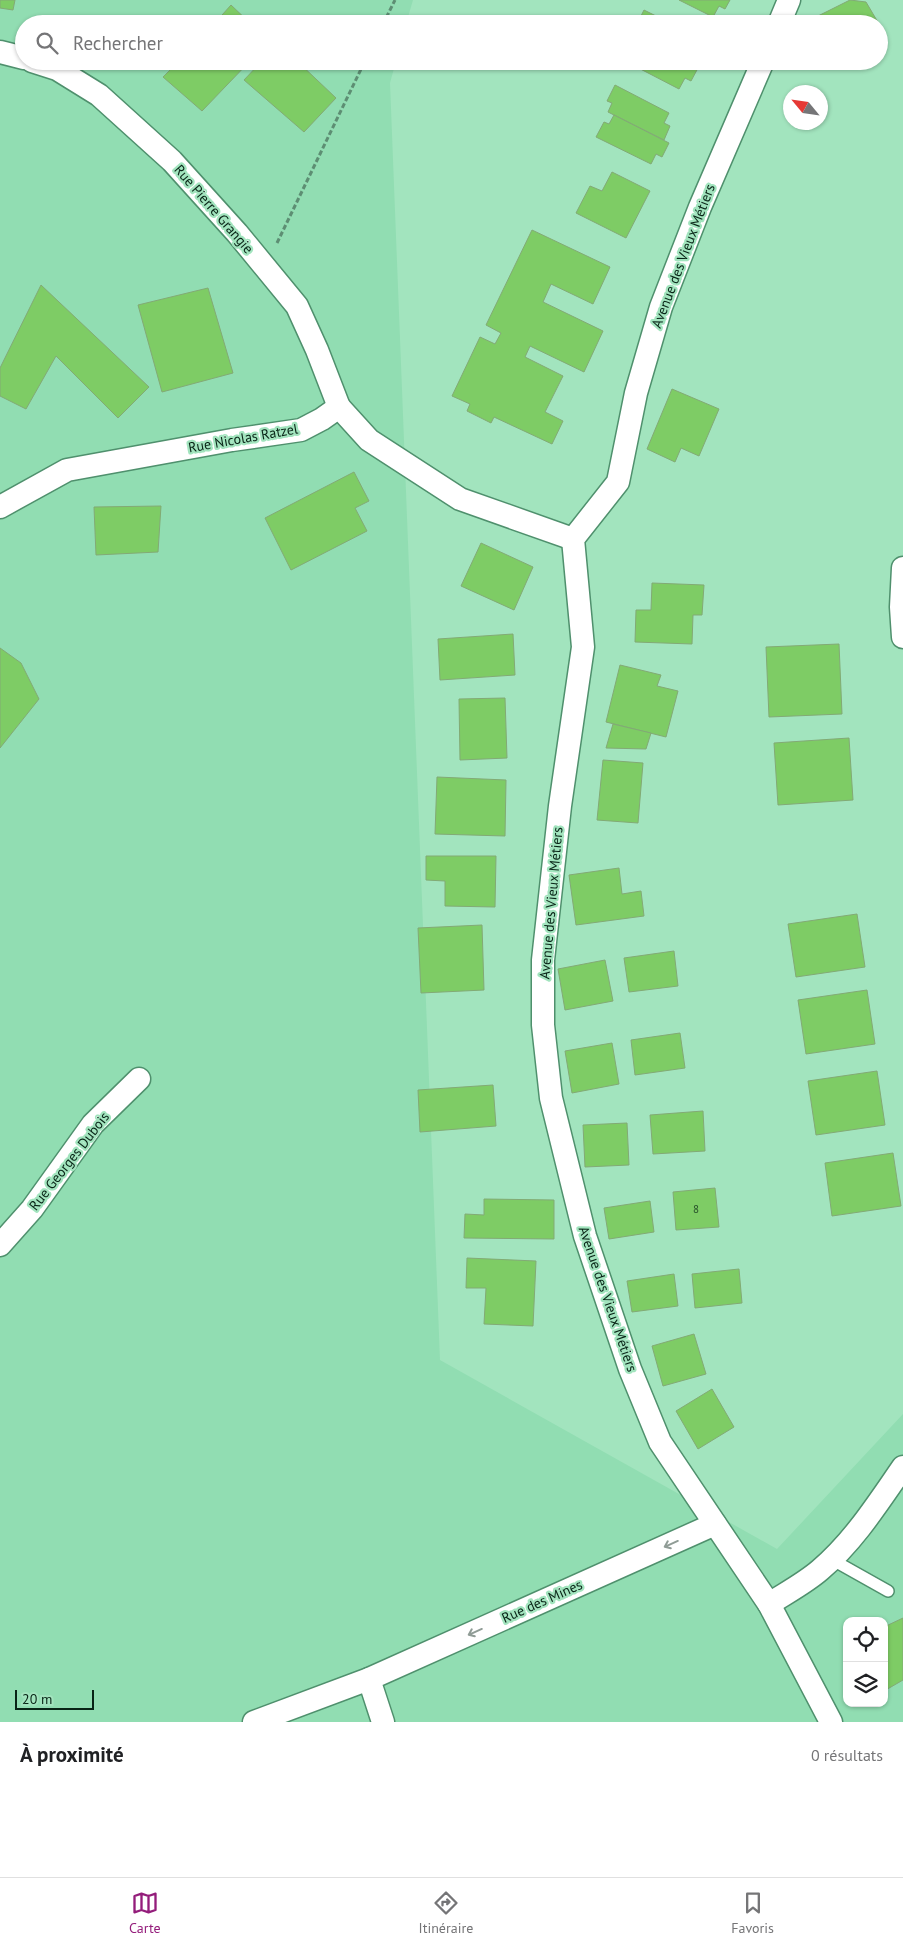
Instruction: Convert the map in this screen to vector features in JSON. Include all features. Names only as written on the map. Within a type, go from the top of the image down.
[{"type":"street","points":[[783,15],[789,0]]},
{"type":"street","points":[[0,52],[15,56]]},
{"type":"street","name":"Rue Pierre Grangie","points":[[57,70],[99,95],[172,161],[237,232],[297,306],[317,350],[339,407]]},
{"type":"street","name":"Avenue des Vieux Métiers","points":[[759,70],[700,207],[661,307],[636,393],[618,482],[573,540],[583,646],[560,806],[543,960],[543,1025],[551,1098],[585,1236],[630,1369],[660,1442],[768,1604],[831,1722]]},
{"type":"street","points":[[339,407],[370,440],[460,499],[573,540]]},
{"type":"street","name":"Rue Nicolas Ratzel","points":[[1,505],[66,470],[232,440],[301,430],[339,407]]},
{"type":"street","points":[[903,568],[901,607],[903,637]]},
{"type":"street","name":"Rue Georges Dubois","points":[[0,1245],[32,1209],[93,1124],[139,1079]]},
{"type":"street","points":[[768,1604],[802,1584],[832,1559],[872,1510],[903,1467]]},
{"type":"street","name":"Rue des Mines","points":[[254,1722],[369,1679],[715,1524]]},
{"type":"street","points":[[369,1679],[383,1722]]},
{"type":"lane","points":[[832,1559],[888,1591]]},
{"type":"path","points":[[388,15],[395,0]]},
{"type":"path","points":[[265,267],[361,70]]},
{"type":"shaded area","points":[[0,0],[413,0],[409,15],[15,15],[15,70],[394,70],[390,83],[440,1360],[777,1549],[903,1414],[903,1722],[0,1722]]},
{"type":"building","points":[[0,0],[15,0],[13,10],[0,8]]},
{"type":"building","points":[[679,0],[730,0],[725,9],[719,6],[714,15],[709,15]]},
{"type":"building","points":[[850,0],[866,2],[874,15],[820,15]]},
{"type":"building","points":[[231,5],[242,15],[222,15]]},
{"type":"building","points":[[644,10],[654,15],[642,15]]},
{"type":"building","points":[[170,70],[241,70],[202,111],[163,77]]},
{"type":"building","points":[[253,70],[306,70],[336,98],[304,132],[244,80]]},
{"type":"building","points":[[642,70],[697,70],[691,81],[685,78],[679,89]]},
{"type":"building","points":[[615,85],[669,113],[664,123],[670,126],[664,140],[608,112],[612,103],[607,101]]},
{"type":"building","points":[[614,115],[669,143],[662,157],[656,154],[651,164],[596,137],[604,122],[609,124]]},
{"type":"building","points":[[612,172],[650,191],[626,238],[576,213],[590,186],[602,191]]},
{"type":"building","points":[[532,230],[610,267],[593,304],[551,284],[543,302],[603,331],[584,372],[530,346],[525,357],[563,376],[545,412],[563,421],[552,444],[494,417],[491,423],[467,411],[470,404],[452,396],[480,337],[495,344],[501,333],[486,325]]},
{"type":"building","points":[[41,285],[149,387],[118,418],[56,356],[26,409],[0,396],[0,368]]},
{"type":"building","points":[[208,288],[233,373],[162,392],[138,305]]},
{"type":"building","points":[[672,389],[719,409],[699,456],[681,448],[675,462],[647,449]]},
{"type":"building","points":[[354,472],[369,501],[355,508],[367,531],[291,570],[265,518]]},
{"type":"building","points":[[161,506],[158,552],[96,555],[94,507]]},
{"type":"building","points":[[481,543],[533,567],[514,610],[461,586]]},
{"type":"building","points":[[652,583],[704,585],[702,615],[693,615],[692,644],[635,642],[636,610],[651,610]]},
{"type":"building","points":[[513,634],[515,675],[440,680],[438,639]]},
{"type":"building","points":[[839,644],[842,714],[769,717],[766,647]]},
{"type":"building","points":[[0,648],[21,663],[39,699],[0,748]]},
{"type":"building","points":[[620,665],[661,675],[657,686],[678,691],[666,737],[606,722]]},
{"type":"building","points":[[505,698],[507,758],[460,760],[459,699]]},
{"type":"building","points":[[613,724],[651,733],[646,749],[606,748]]},
{"type":"building","points":[[849,738],[853,800],[778,805],[774,743]]},
{"type":"building","points":[[603,760],[643,763],[638,823],[597,820]]},
{"type":"building","points":[[437,777],[506,780],[505,836],[435,834]]},
{"type":"building","points":[[426,856],[496,856],[495,907],[445,906],[445,881],[426,880]]},
{"type":"building","points":[[619,868],[622,894],[641,891],[644,916],[576,925],[569,875]]},
{"type":"building","points":[[857,914],[865,967],[796,977],[788,924]]},
{"type":"building","points":[[482,925],[484,990],[421,993],[418,928]]},
{"type":"building","points":[[674,951],[678,986],[629,992],[624,958]]},
{"type":"building","points":[[605,960],[613,1001],[565,1010],[558,969]]},
{"type":"building","points":[[867,990],[875,1044],[806,1054],[798,1000]]},
{"type":"building","points":[[680,1033],[685,1068],[635,1075],[631,1040]]},
{"type":"building","points":[[612,1043],[619,1084],[572,1093],[565,1051]]},
{"type":"building","points":[[877,1071],[885,1125],[816,1135],[808,1081]]},
{"type":"building","points":[[493,1085],[496,1126],[420,1132],[418,1090]]},
{"type":"building","points":[[703,1111],[705,1151],[653,1154],[650,1115]]},
{"type":"building","points":[[627,1123],[629,1165],[585,1167],[583,1125]]},
{"type":"building","points":[[893,1153],[901,1206],[832,1216],[825,1163]]},
{"type":"building","points":[[715,1188],[719,1227],[676,1230],[673,1192]]},
{"type":"building","points":[[484,1199],[554,1200],[554,1239],[464,1238],[465,1214],[484,1215]]},
{"type":"building","points":[[650,1201],[654,1232],[609,1239],[604,1208]]},
{"type":"building","points":[[467,1258],[536,1261],[533,1326],[484,1324],[486,1288],[466,1288]]},
{"type":"building","points":[[739,1269],[742,1303],[695,1308],[692,1274]]},
{"type":"building","points":[[674,1274],[678,1306],[632,1312],[627,1281]]},
{"type":"building","points":[[694,1334],[706,1374],[663,1386],[652,1346]]},
{"type":"building","points":[[712,1389],[734,1427],[698,1449],[676,1411]]},
{"type":"building","points":[[903,1618],[903,1680],[888,1689],[888,1662],[888,1625]]}]
